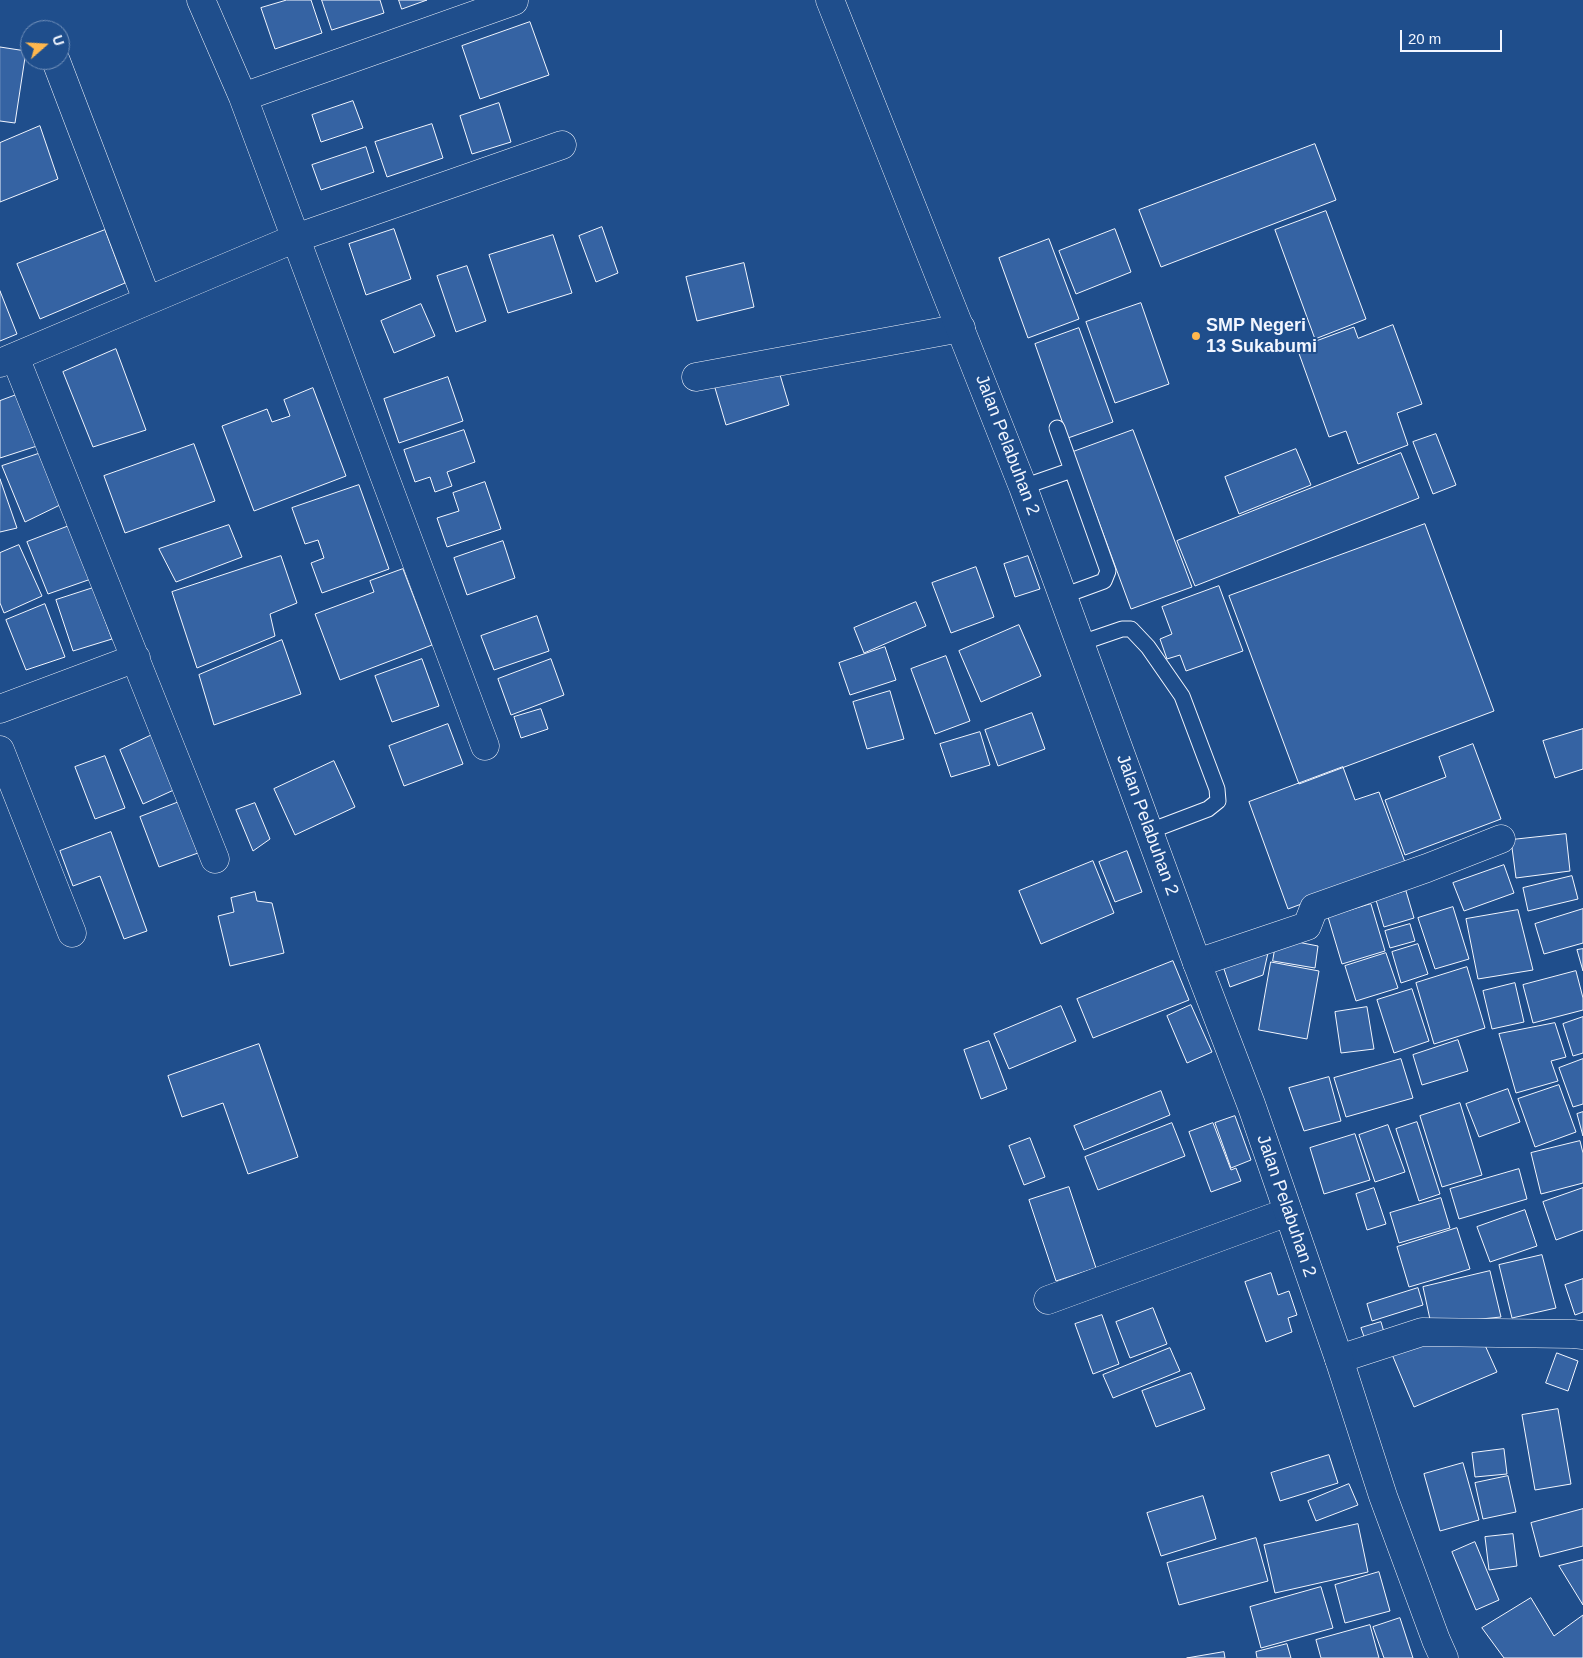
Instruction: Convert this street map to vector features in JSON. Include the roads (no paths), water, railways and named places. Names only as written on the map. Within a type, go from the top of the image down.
[{"type":"street","points":[[201,0],[243,97],[485,746]]},
{"type":"street","name":"Jalan Pelabuhan 2","points":[[830,0],[1024,487],[1250,1104],[1339,1359],[1383,1496],[1444,1658]]},
{"type":"street","points":[[243,97],[514,1]]},
{"type":"street","points":[[59,70],[147,300]]},
{"type":"street","points":[[215,859],[136,658],[7,360],[296,238],[562,144]]},
{"type":"street","points":[[696,377],[962,328]]},
{"type":"street","points":[[0,709],[136,658]]},
{"type":"street","points":[[0,750],[72,933]]},
{"type":"street","points":[[1197,963],[1307,926],[1314,908],[1501,840]]},
{"type":"street","points":[[1048,1300],[1288,1212]]},
{"type":"street","points":[[1339,1359],[1422,1332],[1578,1335]]},
{"type":"lane","points":[[1057,428],[1108,571],[1104,581],[1063,596]]},
{"type":"lane","points":[[1024,487],[1072,470]]},
{"type":"lane","points":[[1081,643],[1122,629],[1131,628],[1148,647],[1182,696],[1217,789],[1218,801],[1208,809],[1150,831]]},
{"type":"place","name":"SMP Negeri 13 Sukabumi","points":[[1196,336]]}]
